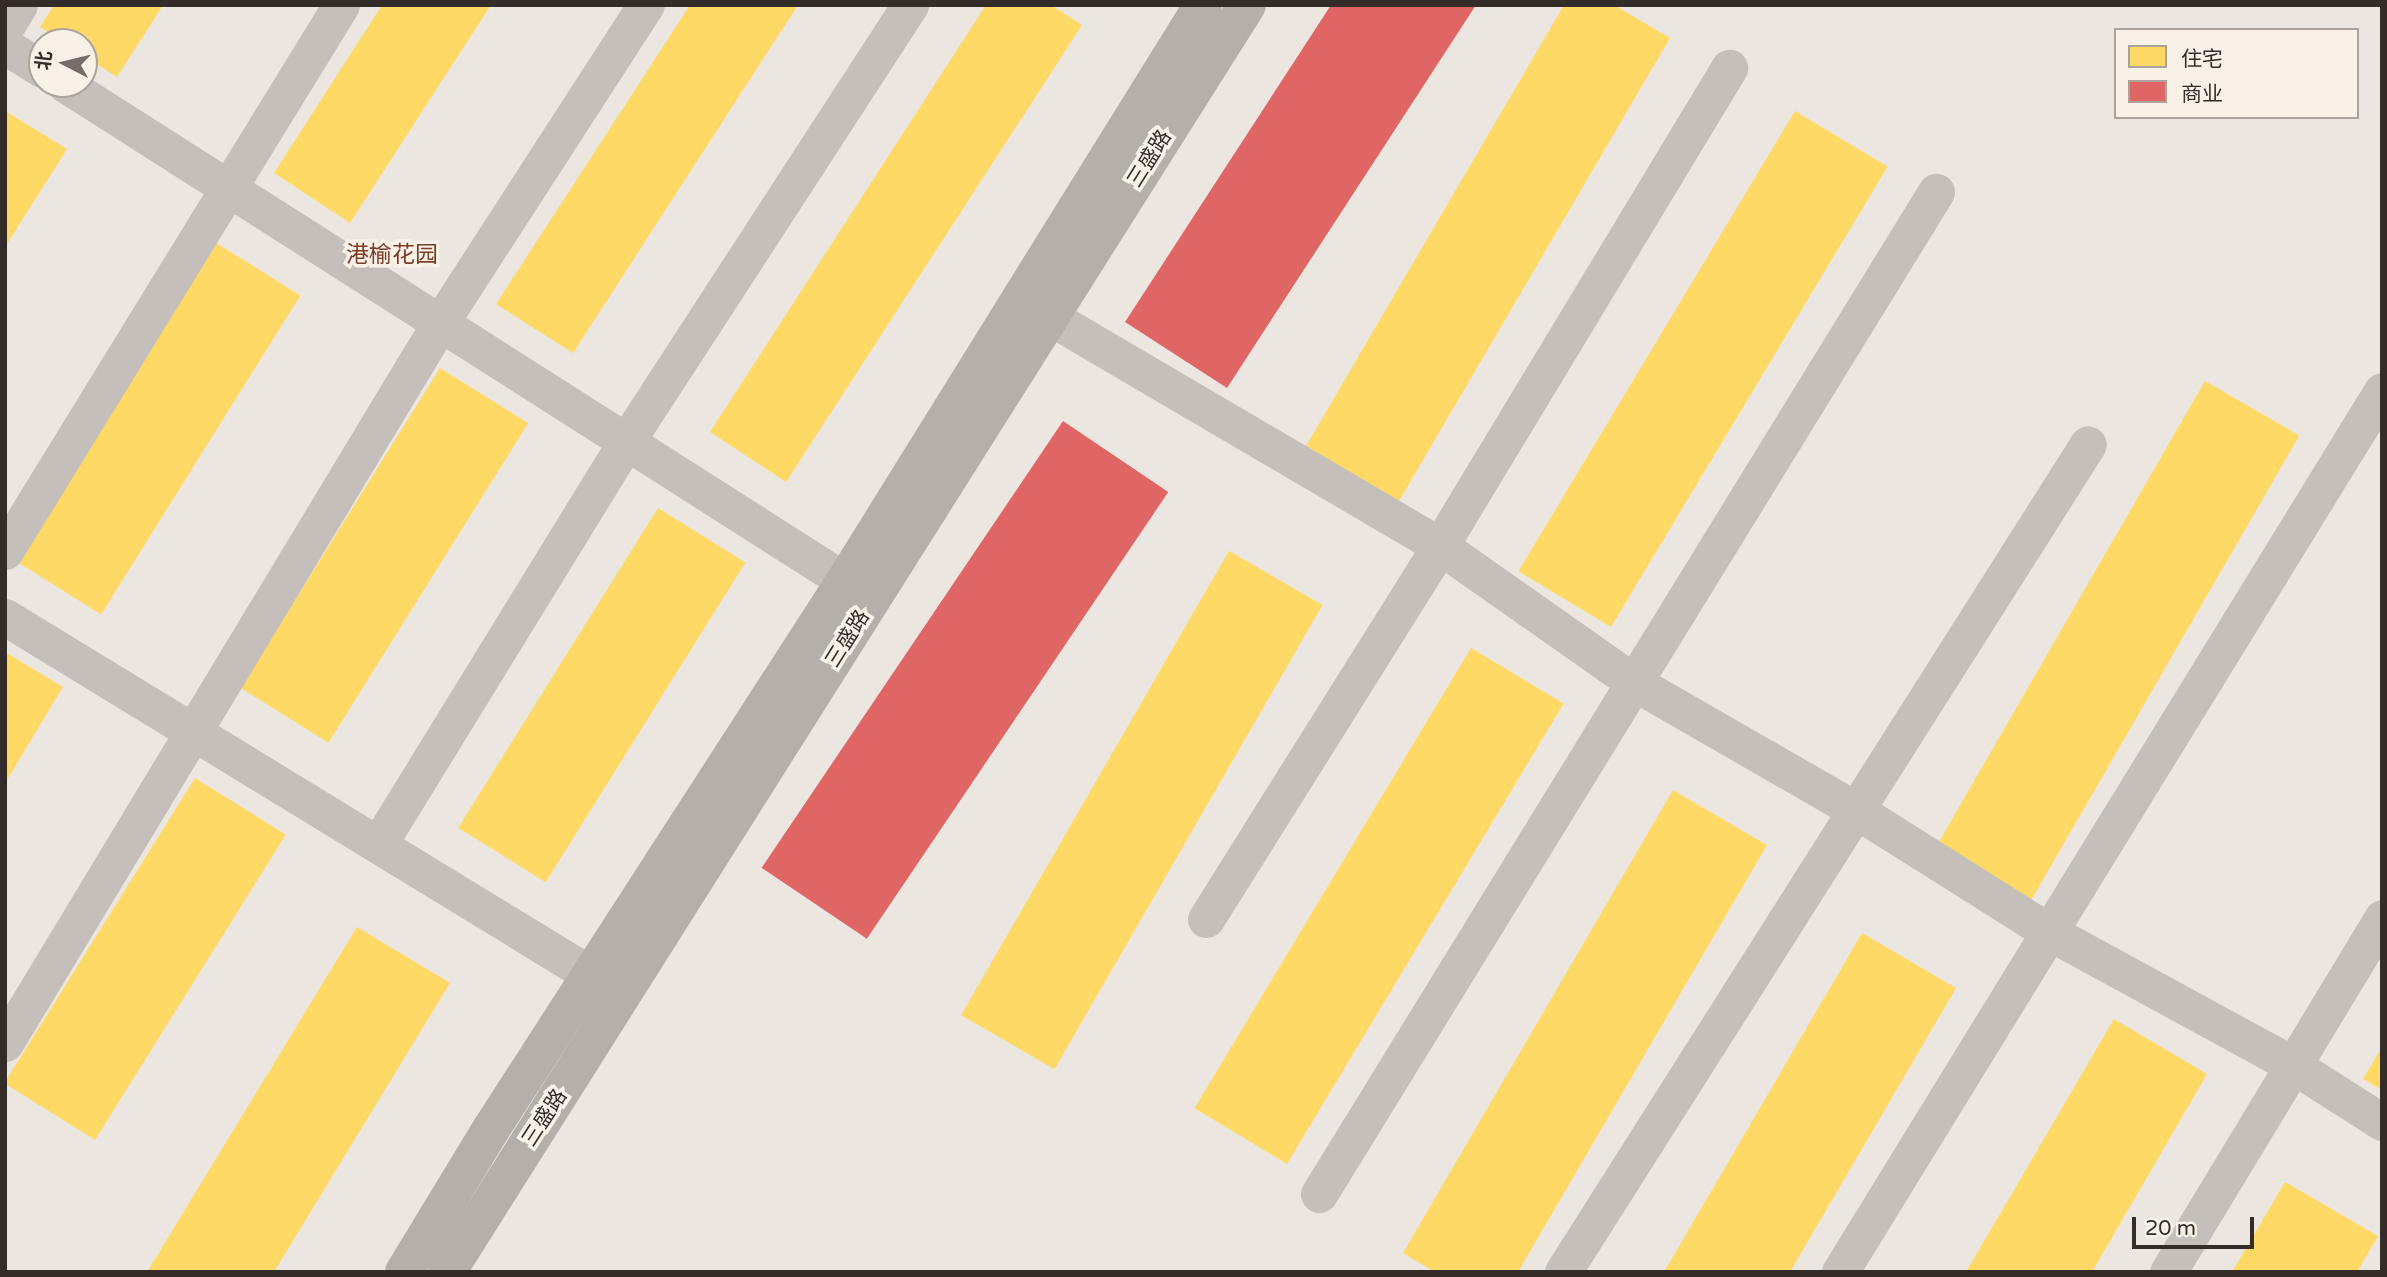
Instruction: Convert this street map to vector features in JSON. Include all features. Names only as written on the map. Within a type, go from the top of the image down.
[{"type":"main road","name":"三盛路","points":[[404,1272],[591,975],[845,581],[1203,5]]},
{"type":"main road","name":"三盛路","points":[[447,1272],[1247,5]]},
{"type":"street","points":[[5,28],[19,5]]},
{"type":"street","points":[[5,551],[341,5]]},
{"type":"street","points":[[5,1043],[191,731],[440,323],[646,5]]},
{"type":"street","points":[[378,845],[626,442],[910,5]]},
{"type":"street","points":[[5,46],[28,60]]},
{"type":"street","points":[[1206,919],[1440,546],[1729,68]]},
{"type":"street","points":[[87,98],[845,581]]},
{"type":"street","points":[[1319,1194],[1936,192]]},
{"type":"street","points":[[1050,317],[1440,546],[1635,683],[1854,809],[2051,933],[2291,1064],[2382,1122]]},
{"type":"street","points":[[1840,1272],[2382,391]]},
{"type":"street","points":[[1563,1272],[1854,809],[2088,444]]},
{"type":"street","points":[[5,617],[591,975]]},
{"type":"street","points":[[2168,1272],[2291,1064],[2382,918]]},
{"type":"building: 住宅","points":[[54,5],[163,5],[117,77],[98,65],[98,28],[40,27]]},
{"type":"building: 住宅","points":[[382,5],[491,5],[350,223],[274,173]]},
{"type":"building: 住宅","points":[[690,5],[798,5],[573,353],[496,304]]},
{"type":"building: 住宅","points":[[986,5],[1051,5],[1082,25],[786,482],[710,432]]},
{"type":"building: 住宅","points":[[1564,5],[1614,5],[1670,38],[1399,501],[1306,446]]},
{"type":"building: 住宅","points":[[5,111],[67,149],[5,247]]},
{"type":"building: 住宅","points":[[1795,111],[1888,167],[1611,627],[1518,571]]},
{"type":"building: 住宅","points":[[213,241],[300,296],[101,614],[14,560]]},
{"type":"building: 住宅","points":[[440,368],[528,423],[328,743],[240,688]]},
{"type":"building: 住宅","points":[[2205,381],[2299,436],[2031,900],[1937,845]]},
{"type":"building: 住宅","points":[[658,508],[745,563],[546,882],[458,828]]},
{"type":"building: 住宅","points":[[1229,551],[1323,605],[1055,1069],[961,1015]]},
{"type":"building: 住宅","points":[[1471,648],[1564,704],[1287,1164],[1194,1108]]},
{"type":"building: 住宅","points":[[5,652],[63,687],[5,783]]},
{"type":"building: 住宅","points":[[195,778],[286,835],[95,1140],[5,1082]]},
{"type":"building: 住宅","points":[[1673,790],[1767,845],[1518,1272],[1435,1272],[1403,1253]]},
{"type":"building: 住宅","points":[[357,927],[450,983],[274,1272],[147,1272]]},
{"type":"building: 住宅","points":[[1862,933],[1956,988],[1790,1272],[1664,1272]]},
{"type":"building: 住宅","points":[[2114,1019],[2207,1074],[2092,1272],[1966,1272]]},
{"type":"building: 住宅","points":[[2382,1047],[2382,1090],[2363,1079]]},
{"type":"building: 住宅","points":[[2285,1182],[2378,1236],[2357,1272],[2232,1272]]},
{"type":"building: 商业","points":[[1331,5],[1476,5],[1227,388],[1125,322]]},
{"type":"building: 商业","points":[[1063,421],[1168,492],[867,939],[762,868]]},
{"type":"district","name":"港榆花园","points":[[392,255]]}]
